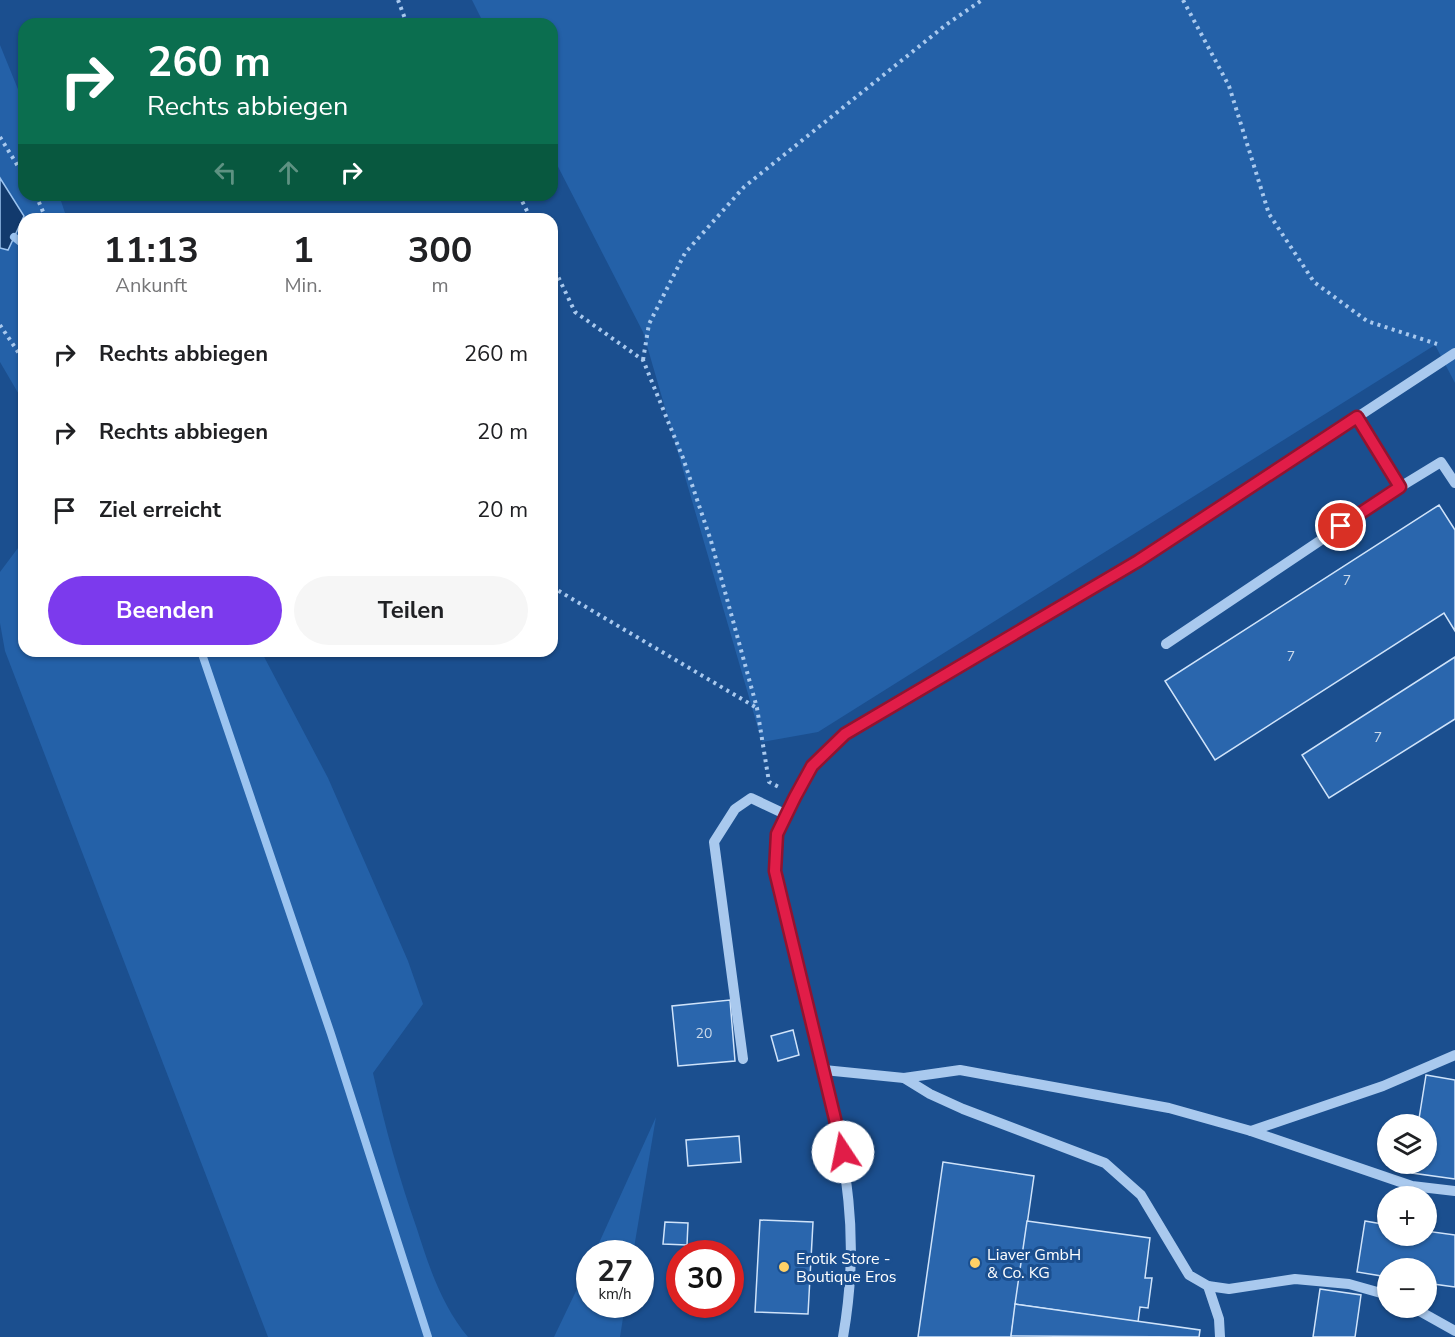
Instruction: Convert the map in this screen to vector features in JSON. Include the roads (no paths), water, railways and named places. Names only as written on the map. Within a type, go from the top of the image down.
[{"type":"street","points":[[843,1337],[850,1299],[851,1207],[846,1165],[775,871],[777,834],[812,766],[845,734],[1138,561],[1455,353]]},
{"type":"street","points":[[1357,417],[1400,487]]},
{"type":"street","points":[[1166,644],[1441,462],[1455,483]]},
{"type":"street","points":[[743,1059],[714,842],[735,809],[751,798],[787,815]]},
{"type":"street","points":[[1251,1131],[1383,1086],[1455,1055]]},
{"type":"street","points":[[824,1070],[904,1078],[960,1070],[1169,1108],[1251,1131],[1412,1186],[1455,1191]]},
{"type":"street","points":[[904,1078],[930,1094],[963,1109],[1106,1163],[1140,1195],[1189,1275],[1208,1286],[1229,1289],[1295,1279],[1349,1284],[1377,1292]]},
{"type":"street","points":[[1208,1286],[1219,1319],[1220,1337]]},
{"type":"street","points":[[1432,1318],[1455,1331]]},
{"type":"waterway","points":[[14,237],[18,240]]},
{"type":"waterway","points":[[203,657],[331,1034],[428,1337]]},
{"type":"place","name":"Liaver GmbH & Co. KG","points":[[975,1263]]},
{"type":"place","name":"Erotik Store - Boutique Eros","points":[[784,1267]]}]
